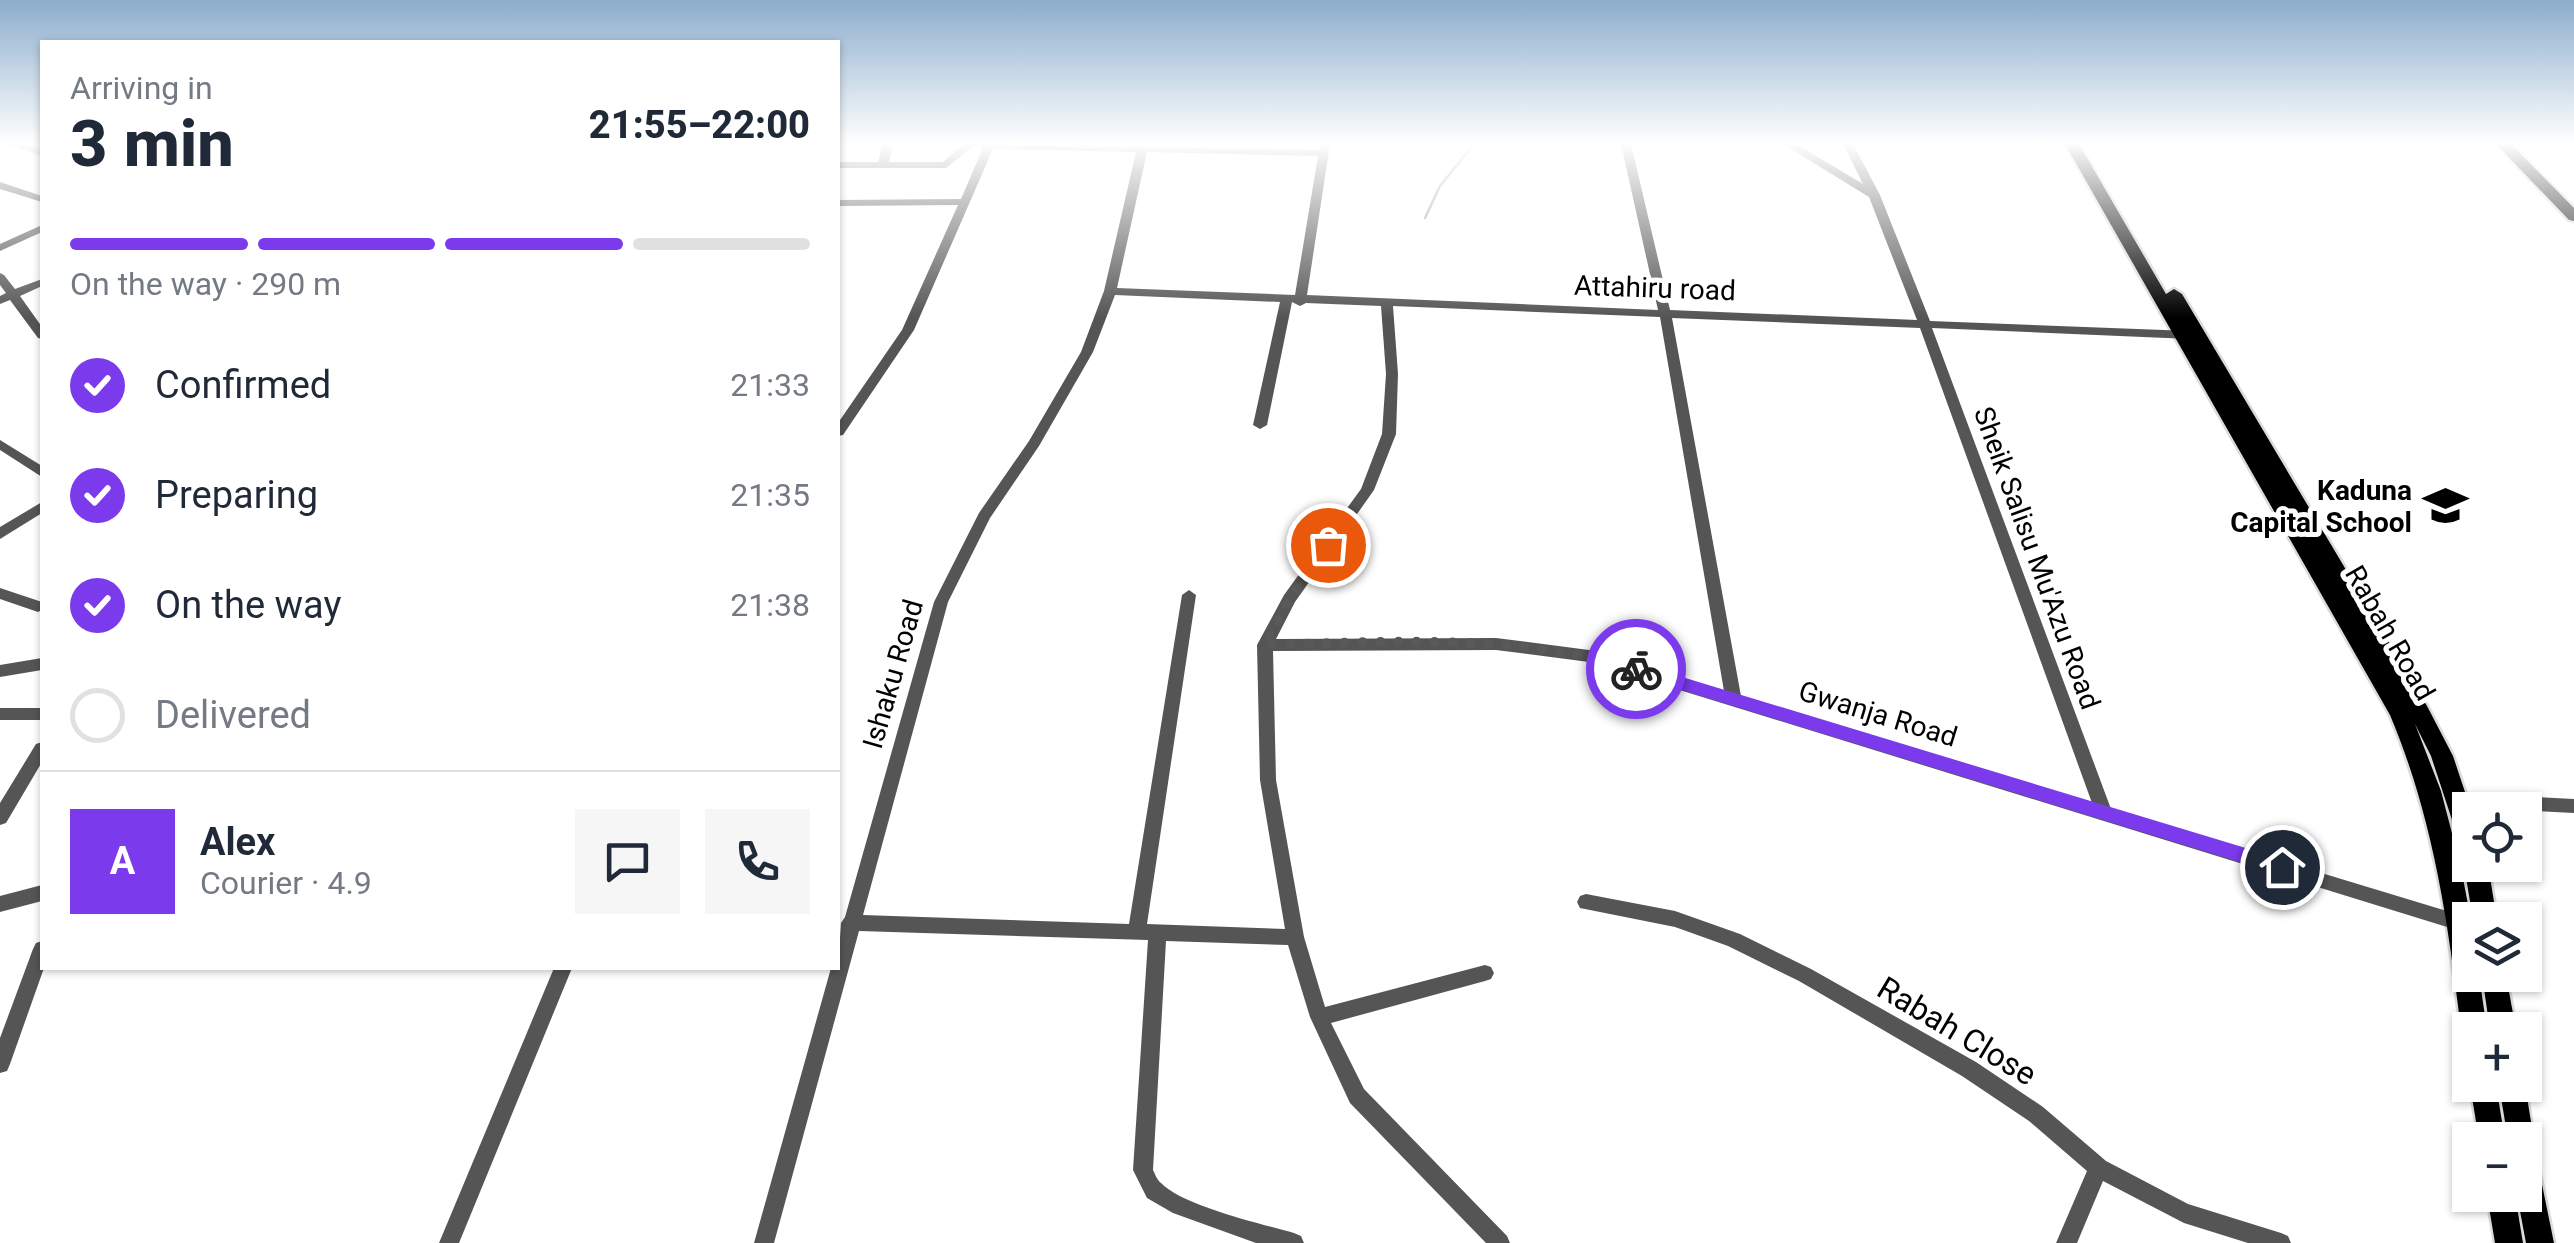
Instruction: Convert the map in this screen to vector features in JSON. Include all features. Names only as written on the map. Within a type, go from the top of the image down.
[{"type":"main road","name":"Rabah Road","points":[[2108,202],[2420,712],[2455,792]]},
{"type":"main road","name":"Rabah Road","points":[[2117,202],[2420,754],[2450,854],[2457,902]]},
{"type":"main road","points":[[2504,1212],[2509,1243]]},
{"type":"main road","points":[[2534,1212],[2540,1243]]},
{"type":"street","points":[[840,203],[963,202]]},
{"type":"street","points":[[840,429],[908,330],[964,202]]},
{"type":"street","name":"Ishaku Road","points":[[840,960],[940,602],[984,516],[1072,381],[1110,292],[1130,202]]},
{"type":"street","points":[[1260,424],[1293,301],[1314,202]]},
{"type":"street","points":[[1639,202],[1665,313],[1733,698]]},
{"type":"street","name":"Sheik Salisu Mu'Azu Road","points":[[1877,202],[2103,810]]},
{"type":"street","points":[[0,248],[40,229]]},
{"type":"street","points":[[0,277],[6,297],[40,333]]},
{"type":"street","points":[[6,297],[40,283]]},
{"type":"street","name":"Attahiru road","points":[[1110,292],[2190,335]]},
{"type":"street","points":[[1387,304],[1392,374],[1389,434],[1366,490],[1289,600],[1265,645],[1268,780],[1295,937],[1318,1017],[1357,1096],[1500,1243]]},
{"type":"street","points":[[0,444],[40,471]]},
{"type":"street","points":[[0,534],[40,509]]},
{"type":"street","points":[[0,594],[38,606]]},
{"type":"street","points":[[1189,595],[1148,931],[1143,1170],[1152,1190],[1260,1239],[1294,1243]]},
{"type":"street","name":"Gwanja Road","points":[[1265,645],[1496,644],[1589,656],[2103,810],[2452,920]]},
{"type":"street","points":[[0,671],[40,664]]},
{"type":"street","points":[[0,714],[40,714]]},
{"type":"street","points":[[0,818],[40,752]]},
{"type":"street","points":[[2542,804],[2574,806]]},
{"type":"street","points":[[0,904],[40,894]]},
{"type":"street","name":"Rabah Close","points":[[1586,902],[1674,919],[1734,940],[1805,975],[1982,1078],[2036,1114],[2099,1168],[2184,1213],[2281,1243]]},
{"type":"street","points":[[850,923],[1295,937]]},
{"type":"street","points":[[0,1064],[40,954]]},
{"type":"street","points":[[449,1243],[561,970]]},
{"type":"street","name":"Ishaku Road","points":[[764,1243],[837,970]]},
{"type":"street","points":[[1318,1017],[1485,973]]},
{"type":"street","points":[[2066,1243],[2099,1168]]},
{"type":"waterway","points":[[1425,218],[1432,202]]},
{"type":"way so far","points":[[1328,545],[1289,600],[1265,645],[1496,644],[1589,656],[1636,669]]},
{"type":"place","name":"Kaduna Capital School","points":[[2445,506]]},
{"type":"route","points":[[1636,669],[2282,867]]}]
